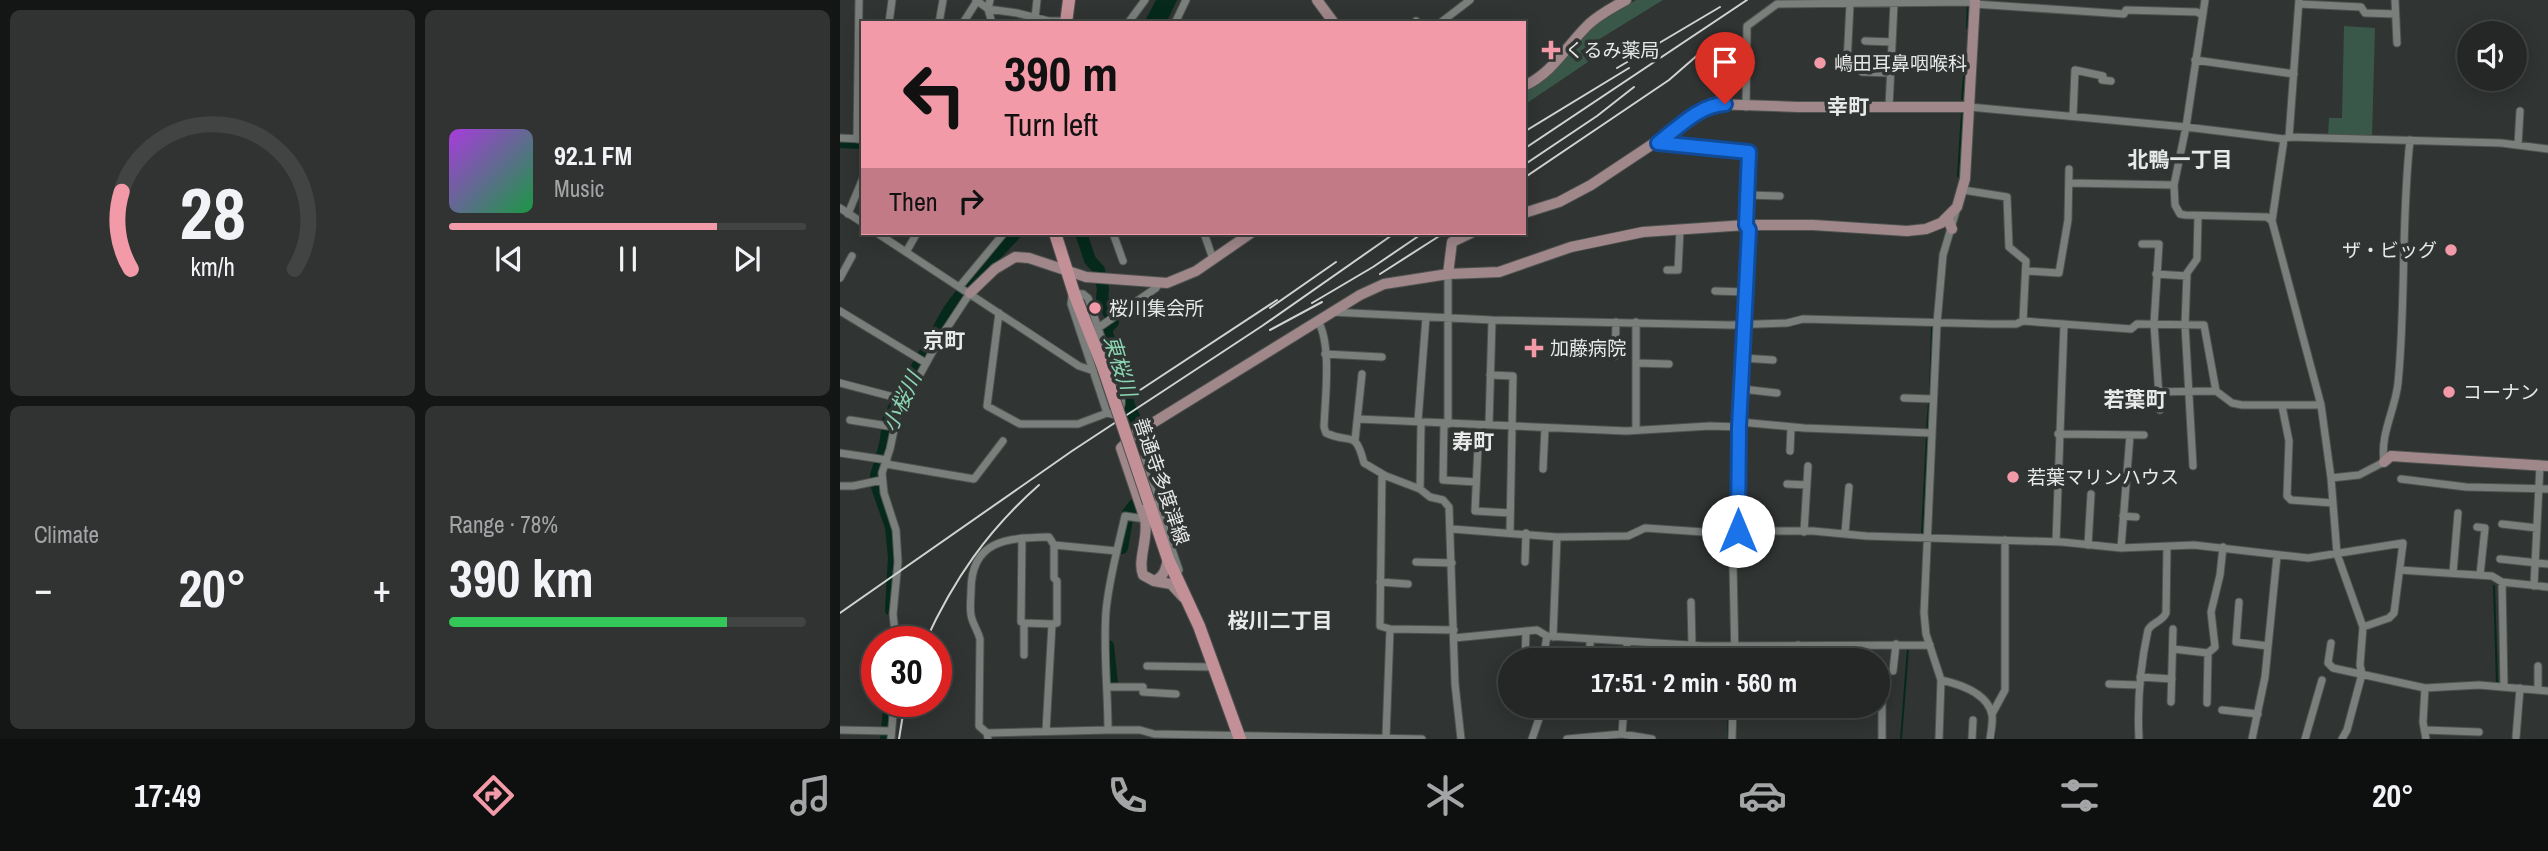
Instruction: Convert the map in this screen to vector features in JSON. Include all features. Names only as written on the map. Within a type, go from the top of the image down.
[{"type":"main road","points":[[1066,21],[1069,0]]},
{"type":"main road","name":"善通寺多度津線","points":[[1056,235],[1098,369],[1168,559],[1239,737]]},
{"type":"street","points":[[840,138],[860,139],[859,0]]},
{"type":"street","points":[[889,21],[892,0]]},
{"type":"street","points":[[939,21],[943,0]]},
{"type":"street","points":[[990,0],[988,9],[991,21]]},
{"type":"street","points":[[1035,18],[1037,0]]},
{"type":"street","points":[[1129,21],[1145,0]]},
{"type":"street","points":[[1176,21],[1186,0]]},
{"type":"street","points":[[1317,0],[1333,21]]},
{"type":"street","points":[[1444,21],[1470,0]]},
{"type":"street","points":[[2197,0],[2202,15]]},
{"type":"street","points":[[2205,0],[2186,127],[2174,186],[2175,205],[2180,214],[2198,217],[2267,217],[2272,221]]},
{"type":"street","points":[[2395,0],[2397,43]]},
{"type":"street","points":[[964,21],[977,1],[988,9],[1058,21]]},
{"type":"street","points":[[1746,107],[1747,26],[1777,4],[1947,1],[2124,14],[2126,10],[2197,12],[2202,15]]},
{"type":"street","points":[[1526,85],[1550,68],[1588,25],[1617,2]]},
{"type":"street","points":[[1889,107],[1892,42],[1898,2]]},
{"type":"street","points":[[1938,739],[1941,680],[1924,613],[1931,399],[1947,225],[1963,190],[1974,2]]},
{"type":"street","points":[[2342,739],[2347,730],[2362,674],[2360,665],[2363,627],[2337,554],[2331,478],[2320,405],[2272,221],[2287,138],[2299,2],[2362,4],[2365,13],[2395,14]]},
{"type":"street","points":[[1847,63],[1850,4]]},
{"type":"street","points":[[1848,42],[1892,42]]},
{"type":"street","points":[[2195,60],[2294,74]]},
{"type":"street","points":[[2073,116],[2075,69],[2103,76],[2102,80],[2111,81]]},
{"type":"street","points":[[1862,72],[1890,73]]},
{"type":"street","points":[[1526,212],[1559,202],[1591,186],[1713,104],[1746,107],[1969,107],[2287,138],[2410,140],[2548,149]]},
{"type":"street","points":[[2518,145],[2520,111]]},
{"type":"street","points":[[2384,462],[2384,433],[2398,385],[2410,140]]},
{"type":"street","points":[[1658,143],[1749,152],[1746,225],[1749,230],[1738,531],[1733,565],[1736,648]]},
{"type":"street","points":[[2026,271],[2059,273],[2068,220],[2069,169]]},
{"type":"street","points":[[848,214],[861,183]]},
{"type":"street","points":[[2068,183],[2174,186]]},
{"type":"street","points":[[1963,190],[2007,197],[2009,247],[2024,258],[2026,271],[2023,321]]},
{"type":"street","points":[[1747,195],[1780,196]]},
{"type":"street","points":[[840,208],[861,222]]},
{"type":"street","points":[[2193,467],[2185,325],[2187,276],[2197,260],[2198,217]]},
{"type":"street","points":[[1188,604],[1171,584],[1148,580],[1141,570],[1147,531],[1121,448],[1132,435],[1360,295],[1384,284],[1448,274],[1499,272],[1571,247],[1613,237],[1746,225],[1813,225],[1907,231],[1947,225]]},
{"type":"street","points":[[1667,270],[1678,270],[1680,230]]},
{"type":"street","points":[[880,235],[1079,366],[1098,369],[1107,413]]},
{"type":"street","points":[[906,252],[916,235]]},
{"type":"street","points":[[894,626],[898,562],[896,530],[878,480],[890,427],[902,399],[965,289],[1003,235]]},
{"type":"street","points":[[1114,235],[1123,261]]},
{"type":"street","points":[[1205,235],[1213,259]]},
{"type":"street","points":[[965,289],[1015,257],[1029,258],[1091,277],[1167,283],[1186,276],[1248,235]]},
{"type":"street","points":[[1467,235],[1452,242],[1448,274],[1443,480],[1476,482]]},
{"type":"street","points":[[2142,243],[2159,244],[2154,324],[2160,410]]},
{"type":"street","points":[[840,278],[852,256]]},
{"type":"street","points":[[2156,274],[2187,276]]},
{"type":"street","points":[[1098,328],[1156,288],[1158,283]]},
{"type":"street","points":[[1715,291],[1745,292]]},
{"type":"street","points":[[999,313],[988,407],[1020,424],[1078,424],[1107,413],[1115,415],[1119,411],[1121,397],[1088,298],[1074,293]]},
{"type":"street","points":[[840,312],[923,361]]},
{"type":"street","points":[[1331,312],[1492,320],[1744,324],[1815,319],[2016,324],[2023,321],[2131,329],[2137,324],[2204,325],[2212,357],[2216,391]]},
{"type":"street","points":[[1420,489],[1421,425],[1418,421],[1426,317]]},
{"type":"street","points":[[1489,425],[1492,320]]},
{"type":"street","points":[[1318,321],[1322,327],[1325,354],[1326,433],[1354,440],[1359,445],[1364,463],[1447,503],[1452,529],[1455,684],[1461,739]]},
{"type":"street","points":[[1615,356],[1616,322]]},
{"type":"street","points":[[1636,322],[1636,430]]},
{"type":"street","points":[[2056,542],[2064,324]]},
{"type":"street","points":[[1325,354],[1382,357]]},
{"type":"street","points":[[1743,358],[1773,360]]},
{"type":"street","points":[[1636,363],[1669,364]]},
{"type":"street","points":[[1354,440],[1362,374]]},
{"type":"street","points":[[1490,375],[1513,376],[1510,532]]},
{"type":"street","points":[[840,383],[902,399]]},
{"type":"street","points":[[1742,389],[1777,393]]},
{"type":"street","points":[[2150,392],[2216,391],[2232,403],[2320,405]]},
{"type":"street","points":[[1904,398],[1931,399]]},
{"type":"street","points":[[2282,406],[2289,441],[2287,496],[2291,500],[2333,503]]},
{"type":"street","points":[[1358,419],[1545,428],[1636,430],[1740,425],[1931,433]]},
{"type":"street","points":[[850,420],[890,427]]},
{"type":"street","points":[[1479,425],[1475,511],[1510,513]]},
{"type":"street","points":[[1790,451],[1791,427]]},
{"type":"street","points":[[1544,469],[1545,428]]},
{"type":"street","points":[[1132,435],[1188,604]]},
{"type":"street","points":[[2058,435],[2144,435]]},
{"type":"street","points":[[2121,548],[2130,435]]},
{"type":"street","points":[[840,453],[974,478],[1003,441]]},
{"type":"street","points":[[2331,478],[2359,475],[2392,456],[2544,466],[2539,489],[2534,586]]},
{"type":"street","points":[[1804,532],[1808,466]]},
{"type":"street","points":[[1382,474],[1380,626],[1383,629],[1454,634],[1537,630],[1550,636],[1590,640],[1704,646],[1930,645]]},
{"type":"street","points":[[2401,479],[2466,487],[2548,489]]},
{"type":"street","points":[[840,486],[878,480]]},
{"type":"street","points":[[1787,484],[1807,485]]},
{"type":"street","points":[[1845,533],[1849,487]]},
{"type":"street","points":[[2088,545],[2091,494]]},
{"type":"street","points":[[2453,573],[2458,513]]},
{"type":"street","points":[[2123,516],[2136,517]]},
{"type":"street","points":[[1108,730],[1108,687],[1104,649],[1107,610],[1117,551],[1128,517],[1145,519]]},
{"type":"street","points":[[2502,524],[2514,529],[2537,528]]},
{"type":"street","points":[[2477,527],[2485,528],[2480,575]]},
{"type":"street","points":[[1452,529],[1557,537],[1628,536],[1645,528],[1733,534],[1738,531],[1845,533],[1866,536],[2056,542],[2121,548],[2194,545],[2308,558],[2403,543],[2395,613],[2389,618],[2363,627]]},
{"type":"street","points":[[1525,562],[1526,533]]},
{"type":"street","points":[[1024,623],[1057,623],[1054,545],[1049,537],[995,543],[983,555],[971,575],[971,618],[980,639],[979,726],[987,736],[1108,730],[1199,737],[1422,739]]},
{"type":"street","points":[[1546,648],[1550,636],[1557,537]]},
{"type":"street","points":[[1022,538],[1021,622],[1024,623],[1024,655]]},
{"type":"street","points":[[1990,739],[1992,714],[2005,690],[2005,540]]},
{"type":"street","points":[[1054,545],[1117,551]]},
{"type":"street","points":[[2139,739],[2139,681],[2148,630],[2164,618],[2166,613],[2167,547]]},
{"type":"street","points":[[2173,649],[2208,653],[2215,647],[2211,612],[2223,547]]},
{"type":"street","points":[[2252,739],[2268,646],[2277,555]]},
{"type":"street","points":[[1154,581],[1164,574],[1168,559]]},
{"type":"street","points":[[2500,559],[2548,564]]},
{"type":"street","points":[[1416,562],[1452,563]]},
{"type":"street","points":[[2399,570],[2492,576],[2502,582],[2548,587]]},
{"type":"street","points":[[1380,582],[1408,584]]},
{"type":"street","points":[[2502,582],[2504,686]]},
{"type":"street","points":[[1691,602],[1692,645]]},
{"type":"street","points":[[2239,602],[2236,642],[2268,646]]},
{"type":"street","points":[[1046,731],[1052,624]]},
{"type":"street","points":[[1385,737],[1390,629]]},
{"type":"street","points":[[2171,702],[2173,629]]},
{"type":"street","points":[[1525,648],[1526,631]]},
{"type":"street","points":[[1590,640],[1590,648]]},
{"type":"street","points":[[1627,643],[1627,648]]},
{"type":"street","points":[[2331,643],[2328,663],[2330,666],[2425,688],[2504,686],[2519,690],[2548,691]]},
{"type":"street","points":[[1893,671],[1896,645]]},
{"type":"street","points":[[2207,703],[2208,653]]},
{"type":"street","points":[[1147,666],[1213,667]]},
{"type":"street","points":[[2538,666],[2538,690]]},
{"type":"street","points":[[2109,684],[2172,679]]},
{"type":"street","points":[[1941,680],[1963,685],[1983,699],[1992,714]]},
{"type":"street","points":[[2305,739],[2322,680]]},
{"type":"street","points":[[1108,687],[1143,687],[1143,692],[1176,694]]},
{"type":"street","points":[[2425,688],[2423,714],[2426,739]]},
{"type":"street","points":[[2516,737],[2519,690]]},
{"type":"street","points":[[2222,710],[2258,714]]},
{"type":"street","points":[[1532,739],[1539,718]]},
{"type":"street","points":[[1622,734],[1623,718]]},
{"type":"street","points":[[1732,739],[1733,718]]},
{"type":"street","points":[[1881,739],[1882,718]]},
{"type":"street","points":[[1972,739],[1973,723],[1991,728]]},
{"type":"street","points":[[840,730],[864,735],[888,733]]},
{"type":"street","points":[[2425,730],[2479,732]]},
{"type":"street","points":[[1567,739],[1622,734],[1652,739]]},
{"type":"shaded area","points":[[1156,0],[1177,0],[1167,21],[1145,21]]},
{"type":"shaded area","points":[[1636,0],[1663,0],[1580,51],[1588,62],[1526,104],[1526,90],[1557,68],[1595,25]]},
{"type":"shaded area","points":[[2344,26],[2375,28],[2372,137],[2328,135],[2329,118],[2342,118]]},
{"type":"waterway","points":[[1967,28],[1968,5]]},
{"type":"waterway","points":[[1962,99],[1966,54]]},
{"type":"waterway","points":[[1958,176],[1962,113]]},
{"type":"waterway","points":[[840,142],[861,143]]},
{"type":"waterway","name":"小桜川","points":[[891,610],[894,557],[891,527],[877,487],[876,476],[885,445],[889,417],[949,310],[969,283],[1014,235]]},
{"type":"waterway","name":"東桜川","points":[[1082,235],[1090,260],[1099,270],[1102,298],[1113,322],[1106,330],[1130,408],[1138,425]]},
{"type":"waterway","points":[[1930,398],[1932,327]]},
{"type":"waterway","points":[[1927,429],[1929,403]]},
{"type":"waterway","points":[[1922,534],[1927,436]]},
{"type":"waterway","name":"東桜川","points":[[1122,548],[1128,513],[1134,505]]},
{"type":"waterway","points":[[1921,609],[1924,541]]},
{"type":"waterway","points":[[2008,571],[2008,688]]},
{"type":"waterway","points":[[2494,586],[2497,682]]},
{"type":"waterway","name":"東桜川","points":[[1108,646],[1112,684]]},
{"type":"waterway","points":[[1901,739],[1908,648]]},
{"type":"waterway","name":"小桜川","points":[[886,739],[888,717]]},
{"type":"waterway","points":[[1728,738],[1729,718]]},
{"type":"waterway","points":[[1994,739],[1995,730]]},
{"type":"railway","points":[[1526,148],[1747,0]]},
{"type":"railway","points":[[1617,68],[1720,7]]},
{"type":"railway","points":[[1526,177],[1669,80],[1708,46]]},
{"type":"railway","points":[[1526,131],[1629,68]]},
{"type":"railway","points":[[1526,164],[1597,116],[1634,87]]},
{"type":"railway","points":[[840,613],[1072,451],[1262,326],[1392,235]]},
{"type":"railway","points":[[1312,303],[1420,235]]},
{"type":"railway","points":[[1380,274],[1441,235]]},
{"type":"railway","points":[[1270,308],[1336,262]]},
{"type":"railway","points":[[1131,396],[1277,300]]},
{"type":"railway","points":[[1270,330],[1322,302]]},
{"type":"railway","points":[[933,626],[973,557],[1003,520],[1039,485]]},
{"type":"railway","points":[[899,739],[903,717]]},
{"type":"place","name":"くるみ薬局","points":[[1551,50]]},
{"type":"place","name":"嶋田耳鼻咽喉科","points":[[1820,63]]},
{"type":"place","name":"ザ・ビッグ","points":[[2451,250]]},
{"type":"place","name":"桜川集会所","points":[[1095,308]]},
{"type":"place","name":"加藤病院","points":[[1534,348]]},
{"type":"place","name":"コーナン","points":[[2449,392]]},
{"type":"place","name":"若葉マリンハウス","points":[[2013,477]]},
{"type":"district","name":"幸町","points":[[1848,107]]},
{"type":"district","name":"北鴨一丁目","points":[[2180,160]]},
{"type":"district","name":"京町","points":[[944,341]]},
{"type":"district","name":"若葉町","points":[[2135,400]]},
{"type":"district","name":"寿町","points":[[1473,442]]},
{"type":"district","name":"桜川二丁目","points":[[1280,621]]},
{"type":"route","points":[[1725,104],[1713,104],[1701,110],[1658,143],[1749,152],[1746,225],[1749,230],[1739,427],[1738,531]]}]
